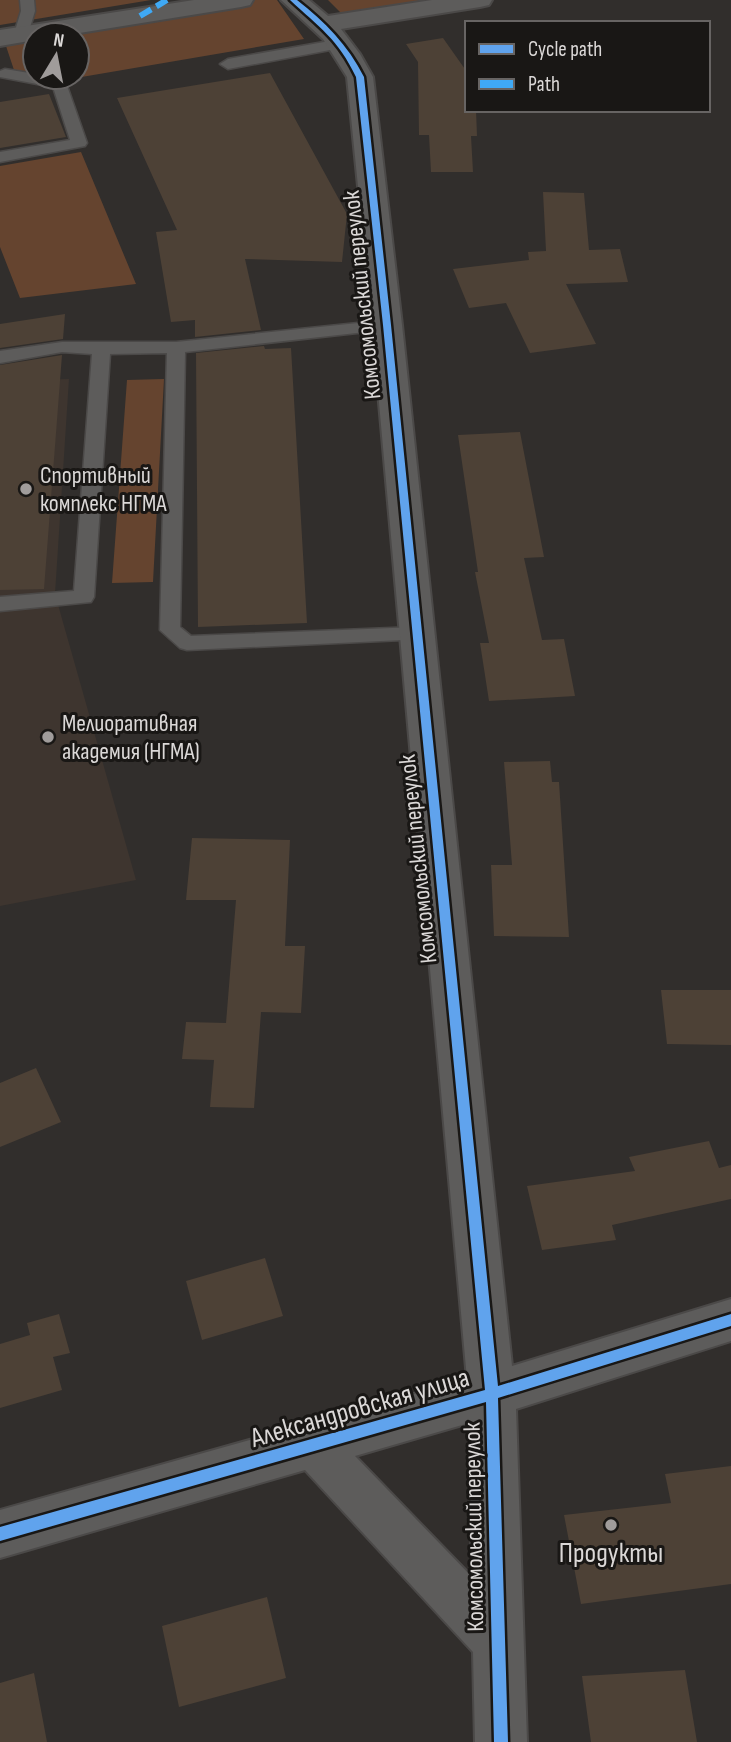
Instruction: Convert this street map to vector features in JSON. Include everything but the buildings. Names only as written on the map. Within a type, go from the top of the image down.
[{"type":"street","points":[[11,36],[241,0]]},
{"type":"street","name":"Комсомольский переулок","points":[[293,0],[333,34],[351,56],[360,77],[492,1394],[500,1742]]},
{"type":"street","points":[[333,34],[480,0]]},
{"type":"street","name":"Александровская улица","points":[[0,1534],[492,1394],[731,1320]]},
{"type":"street","points":[[313,1445],[498,1641]]},
{"type":"lane","points":[[11,36],[28,11],[27,0]]},
{"type":"lane","points":[[228,64],[333,34]]},
{"type":"lane","points":[[0,157],[79,144],[60,83],[2,70]]},
{"type":"lane","points":[[0,357],[62,347],[176,347],[387,326]]},
{"type":"lane","points":[[176,347],[170,630],[187,643],[417,634]]},
{"type":"lane","points":[[0,604],[84,597],[101,349]]},
{"type":"shaded area","points":[[0,0],[151,0],[21,21],[0,25]]},
{"type":"shaded area","points":[[255,0],[277,0],[304,39],[91,75],[91,26]]},
{"type":"shaded area","points":[[328,0],[441,0],[344,16]]},
{"type":"shaded area","points":[[21,37],[21,71],[14,70],[4,40]]},
{"type":"shaded area","points":[[81,152],[136,284],[20,298],[0,247],[0,166]]},
{"type":"shaded area","name":"Мелиоративная академия (НГМА)","points":[[69,379],[55,594],[136,880],[0,906],[0,381]]},
{"type":"shaded area","points":[[164,379],[153,582],[112,583],[127,380]]},
{"type":"marked path","points":[[140,16],[167,0]]},
{"type":"cycle path","points":[[293,0],[332,34],[360,77],[387,325],[492,1394],[501,1742]]},
{"type":"cycle path","points":[[0,1534],[492,1394],[731,1320]]},
{"type":"place","name":"Спортивный комплекс НГМА","points":[[26,489]]},
{"type":"place","name":"Мелиоративная академия (НГМА)","points":[[48,737]]},
{"type":"place","name":"Продукты","points":[[611,1525]]}]
